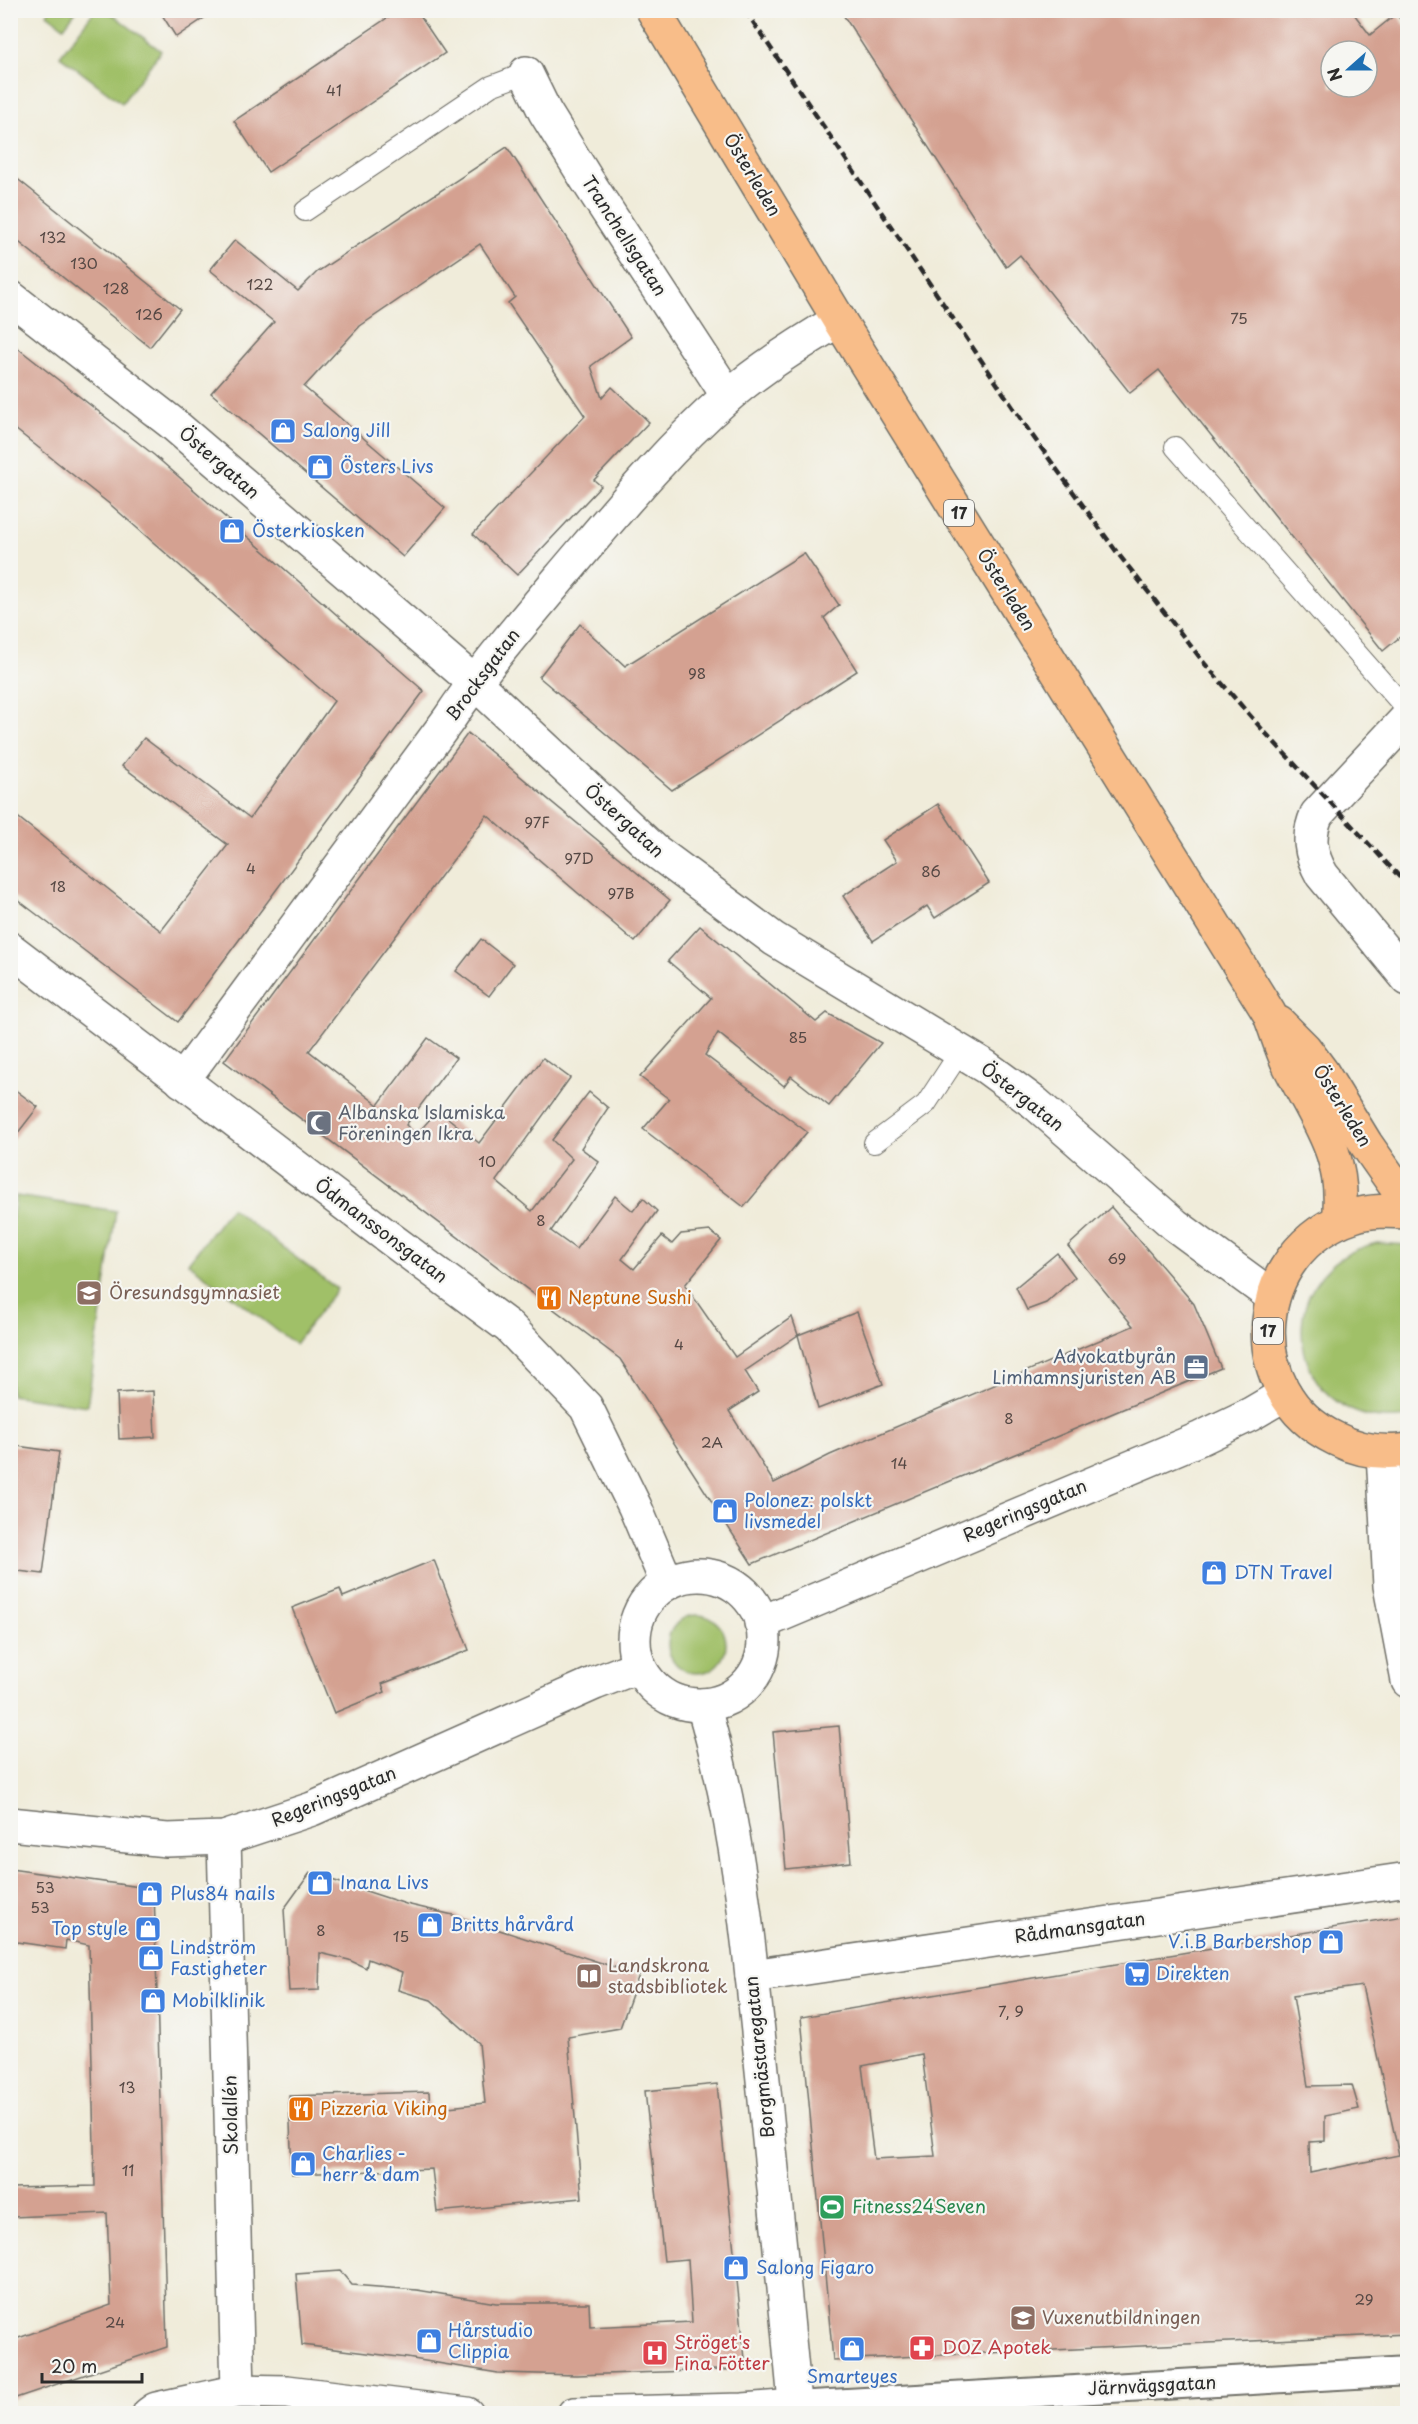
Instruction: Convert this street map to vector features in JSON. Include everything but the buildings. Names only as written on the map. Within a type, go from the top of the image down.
[{"type":"main road","name":"Österleden","points":[[654,10],[839,320],[1269,1013],[1288,1063],[1333,1148],[1342,1197],[1339,1221]]},
{"type":"main road","name":"Österleden","points":[[1269,1013],[1305,1049],[1316,1064],[1407,1204]]},
{"type":"main road","name":"17","points":[[1395,1451],[1354,1446],[1327,1435],[1311,1424],[1286,1394],[1278,1379],[1269,1347],[1269,1313],[1273,1297],[1287,1265],[1297,1251],[1324,1229],[1339,1221],[1370,1212],[1407,1212]]},
{"type":"street","name":"Tranchellsgatan","points":[[526,73],[545,112],[581,170],[728,396]]},
{"type":"street","name":"Östergatan","points":[[10,297],[172,423],[474,682],[654,850],[774,939],[986,1067],[1035,1103],[1174,1225],[1273,1297]]},
{"type":"street","name":"Brocksgatan","points":[[182,1081],[474,682],[604,527],[675,445],[728,396],[839,320]]},
{"type":"street","points":[[1407,717],[1317,814],[1311,827],[1310,838],[1314,860],[1322,875],[1407,979]]},
{"type":"street","name":"Ödmanssonsgatan","points":[[10,949],[509,1327],[586,1407],[635,1507],[667,1583]]},
{"type":"street","name":"Regeringsgatan","points":[[761,1623],[1201,1438],[1286,1394]]},
{"type":"street","points":[[1395,1451],[1390,1586],[1407,1681]]},
{"type":"street","points":[[692,1576],[717,1578],[740,1590],[756,1611],[761,1623],[762,1657],[752,1678],[735,1694],[725,1699],[703,1705],[684,1703],[665,1695],[650,1682],[639,1666],[634,1642],[638,1619],[649,1598],[667,1583],[692,1576]]},
{"type":"street","name":"Regeringsgatan","points":[[10,1824],[168,1840],[224,1838],[312,1809],[595,1683],[639,1666]]},
{"type":"street","name":"Borgmästaregatan","points":[[703,1705],[717,1753],[733,1836],[752,1976],[796,2410]]},
{"type":"street","name":"Skolallén","points":[[224,1838],[238,2391]]},
{"type":"street","name":"Rådmansgatan","points":[[752,1976],[1407,1879]]},
{"type":"street","name":"Järnvägsgatan","points":[[574,2414],[796,2410],[1407,2371]]},
{"type":"street","points":[[149,2414],[156,2409],[238,2391],[286,2392],[467,2414]]},
{"type":"lane","points":[[305,211],[491,86],[526,73]]},
{"type":"lane","points":[[1175,447],[1407,711]]},
{"type":"lane","points":[[874,1143],[926,1104],[960,1052]]},
{"type":"green space","points":[[49,10],[76,11],[64,27],[47,14]]},
{"type":"green space","points":[[95,10],[108,11],[161,51],[122,103],[60,56]]},
{"type":"green space","points":[[16,1196],[116,1211],[87,1406],[11,1395],[10,1234]]},
{"type":"green space","points":[[231,1208],[337,1289],[295,1344],[188,1263]]},
{"type":"green space","points":[[1377,1243],[1407,1245],[1407,1417],[1367,1416],[1336,1401],[1315,1377],[1304,1347],[1304,1315],[1315,1284],[1340,1259]]},
{"type":"green space","points":[[697,1615],[708,1617],[721,1628],[726,1644],[724,1655],[713,1668],[697,1673],[686,1671],[673,1660],[668,1644],[670,1633],[681,1620]]},
{"type":"railway","points":[[745,10],[1029,431],[1116,551],[1205,664],[1261,728],[1408,886]]},
{"type":"place","name":"Salong Jill","points":[[283,431]]},
{"type":"place","name":"Östers Livs","points":[[320,467]]},
{"type":"place","name":"Österkiosken","points":[[232,531]]},
{"type":"place","name":"Albanska Islamiska Föreningen Ikra","points":[[319,1123]]},
{"type":"place","name":"Öresundsgymnasiet","points":[[89,1293]]},
{"type":"place","name":"Neptune Sushi","points":[[549,1298]]},
{"type":"place","name":"Advokatbyrån Limhamnsjuristen AB","points":[[1196,1367]]},
{"type":"place","name":"Polonez: polskt livsmedel","points":[[725,1511]]},
{"type":"place","name":"DTN Travel","points":[[1214,1573]]},
{"type":"place","name":"Inana Livs","points":[[320,1883]]},
{"type":"place","name":"Plus84 nails","points":[[150,1894]]},
{"type":"place","name":"Britts hårvård","points":[[430,1925]]},
{"type":"place","name":"Top style","points":[[148,1929]]},
{"type":"place","name":"V.i.B Barbershop","points":[[1331,1942]]},
{"type":"place","name":"Lindström Fastigheter","points":[[151,1958]]},
{"type":"place","name":"Direkten","points":[[1137,1974]]},
{"type":"place","name":"Landskrona stadsbibliotek","points":[[589,1976]]},
{"type":"place","name":"Mobilklinik","points":[[153,2001]]},
{"type":"place","name":"Pizzeria Viking","points":[[301,2109]]},
{"type":"place","name":"Charlies - herr & dam","points":[[303,2164]]},
{"type":"place","name":"Fitness24Seven","points":[[832,2207]]},
{"type":"place","name":"Salong Figaro","points":[[736,2268]]},
{"type":"place","name":"Vuxenutbildningen","points":[[1023,2318]]},
{"type":"place","name":"Hårstudio Clippia","points":[[429,2341]]},
{"type":"place","name":"DOZ Apotek","points":[[922,2348]]},
{"type":"place","name":"Smarteyes","points":[[852,2349]]},
{"type":"place","name":"Ströget's Fina Fötter","points":[[655,2353]]}]
